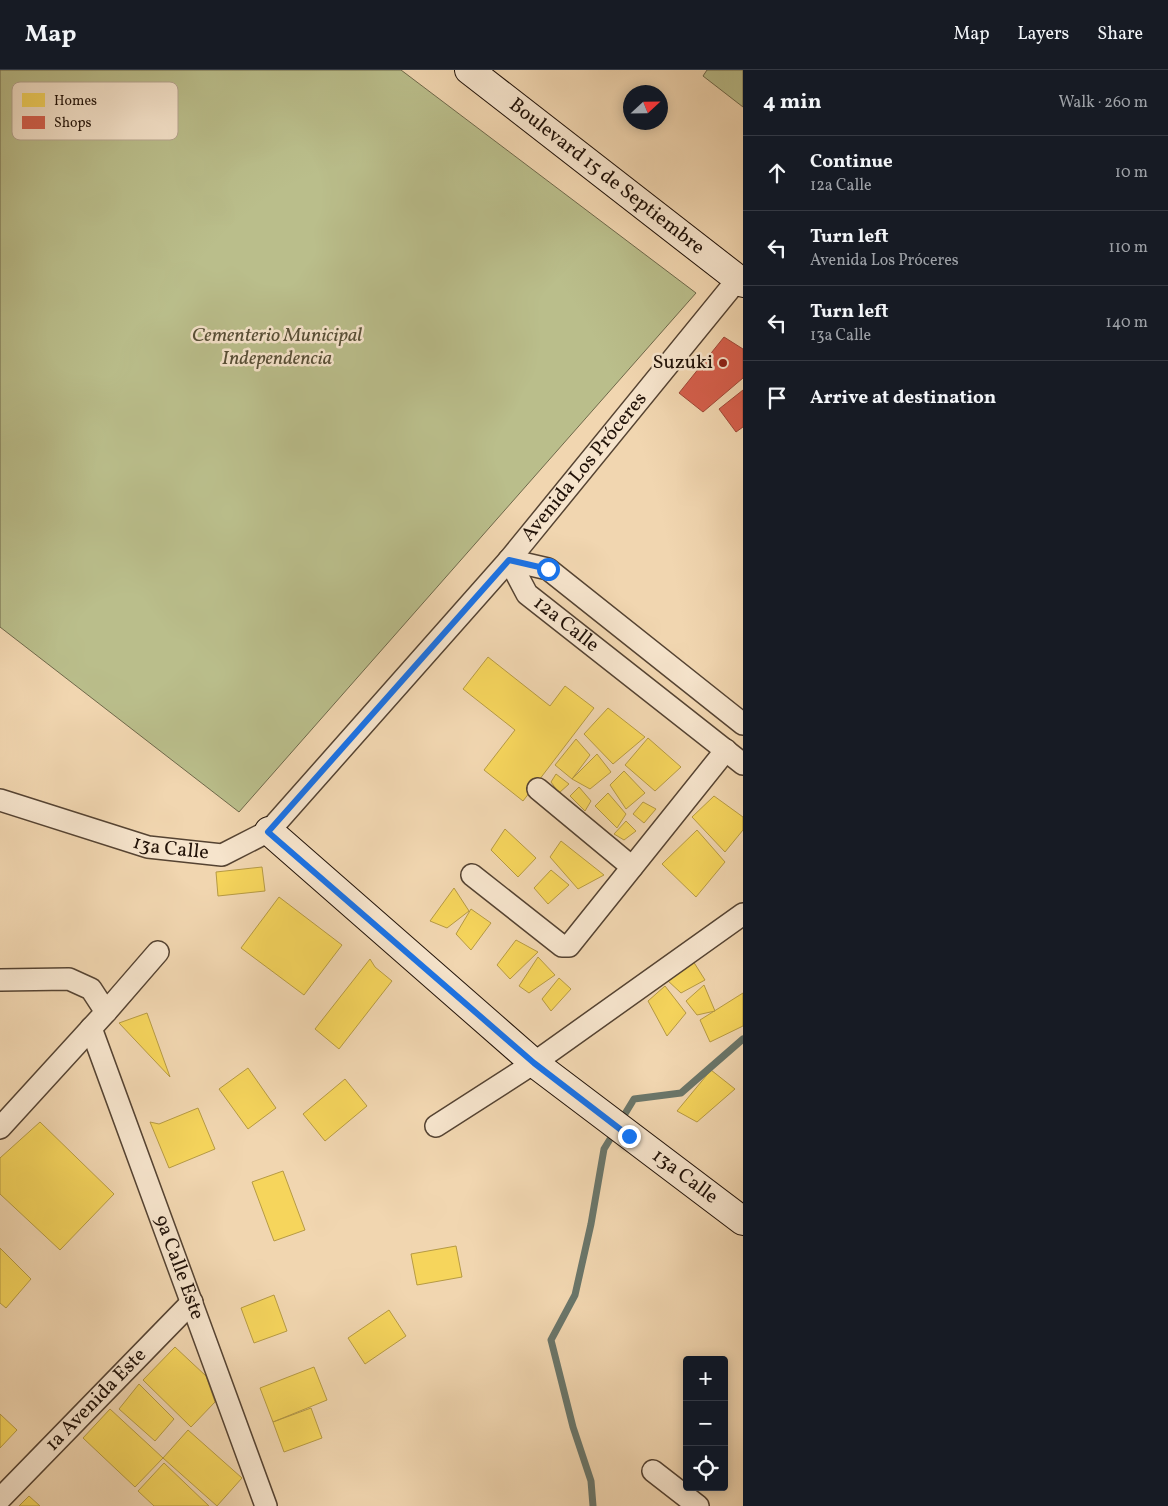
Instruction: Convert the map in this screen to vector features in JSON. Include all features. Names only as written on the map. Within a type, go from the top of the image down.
[{"type":"street","name":"Boulevard 15 de Septiembre","points":[[469,70],[740,281]]},
{"type":"street","name":"Avenida Los Próceres","points":[[268,832],[509,560],[740,281]]},
{"type":"street","name":"12a Calle","points":[[509,560],[548,569],[743,724]]},
{"type":"street","name":"12a Calle","points":[[509,560],[526,594],[743,764]]},
{"type":"street","points":[[472,875],[562,946],[569,946],[726,750]]},
{"type":"street","points":[[538,789],[632,867]]},
{"type":"street","name":"13a Calle","points":[[0,800],[148,848],[222,855],[268,832],[534,1063],[743,1221]]},
{"type":"street","points":[[436,1126],[534,1063],[743,914]]},
{"type":"street","points":[[0,1128],[158,952]]},
{"type":"street","points":[[0,980],[69,979],[91,989],[106,1012]]},
{"type":"street","name":"9a Calle Este","points":[[91,1028],[192,1302],[258,1501]]},
{"type":"street","name":"1a Avenida Este","points":[[0,1499],[192,1302]]},
{"type":"street","points":[[653,1471],[698,1506]]},
{"type":"green space","name":"Cementerio Municipal Independencia","points":[[0,70],[401,70],[696,293],[239,812],[0,627]]},
{"type":"green space","points":[[707,70],[743,70],[743,107],[703,76]]},
{"type":"building: Homes","points":[[488,657],[550,706],[565,686],[594,708],[523,801],[484,770],[515,730],[463,689]]},
{"type":"building: Homes","points":[[608,708],[645,737],[613,764],[584,734]]},
{"type":"building: Homes","points":[[648,738],[681,767],[655,791],[625,765]]},
{"type":"building: Homes","points":[[576,739],[590,755],[572,779],[555,765]]},
{"type":"building: Homes","points":[[597,754],[611,772],[590,789],[572,779]]},
{"type":"building: Homes","points":[[624,771],[645,793],[626,809],[610,785]]},
{"type":"building: Homes","points":[[556,774],[569,784],[559,793],[551,782]]},
{"type":"building: Homes","points":[[579,787],[591,801],[585,811],[570,796]]},
{"type":"building: Homes","points":[[608,793],[626,814],[617,828],[595,806]]},
{"type":"building: Homes","points":[[714,796],[743,817],[743,830],[725,852],[692,817]]},
{"type":"building: Homes","points":[[643,802],[656,809],[644,823],[633,814]]},
{"type":"building: Homes","points":[[626,821],[636,831],[624,840],[614,834]]},
{"type":"building: Homes","points":[[505,829],[536,858],[518,877],[491,850]]},
{"type":"building: Homes","points":[[697,830],[725,862],[696,897],[662,864]]},
{"type":"building: Homes","points":[[561,841],[604,875],[578,889],[550,857]]},
{"type":"building: Homes","points":[[262,867],[265,891],[218,896],[216,872]]},
{"type":"building: Homes","points":[[551,870],[569,885],[548,904],[534,888]]},
{"type":"building: Homes","points":[[454,888],[469,911],[447,928],[430,921]]},
{"type":"building: Homes","points":[[279,897],[342,945],[304,995],[241,948]]},
{"type":"building: Homes","points":[[471,909],[491,923],[471,950],[456,934]]},
{"type":"building: Homes","points":[[516,940],[538,952],[510,979],[497,965]]},
{"type":"building: Homes","points":[[538,957],[555,975],[529,993],[519,986]]},
{"type":"building: Homes","points":[[370,959],[375,967],[392,981],[339,1049],[315,1029]]},
{"type":"building: Homes","points":[[693,961],[705,980],[681,993],[666,979]]},
{"type":"building: Homes","points":[[559,978],[571,989],[551,1011],[542,999]]},
{"type":"building: Homes","points":[[704,985],[715,1011],[697,1015],[686,1001]]},
{"type":"building: Homes","points":[[665,986],[686,1013],[667,1036],[648,1001]]},
{"type":"building: Homes","points":[[743,993],[743,1026],[710,1042],[700,1020]]},
{"type":"building: Homes","points":[[147,1013],[170,1077],[119,1023]]},
{"type":"building: Homes","points":[[248,1068],[276,1108],[248,1129],[219,1089]]},
{"type":"building: Homes","points":[[711,1070],[735,1089],[697,1122],[677,1111]]},
{"type":"building: Homes","points":[[345,1079],[367,1106],[325,1141],[303,1114]]},
{"type":"building: Homes","points":[[198,1108],[215,1149],[169,1168],[150,1122],[159,1124]]},
{"type":"building: Homes","points":[[40,1122],[114,1194],[60,1250],[0,1194],[0,1158]]},
{"type":"building: Homes","points":[[283,1171],[305,1230],[274,1241],[252,1182]]},
{"type":"building: Homes","points":[[456,1246],[462,1277],[417,1285],[411,1254]]},
{"type":"building: Homes","points":[[0,1248],[31,1279],[6,1308],[0,1303]]},
{"type":"building: Homes","points":[[274,1295],[287,1331],[254,1343],[241,1308]]},
{"type":"building: Homes","points":[[389,1310],[406,1336],[365,1364],[348,1338]]},
{"type":"building: Homes","points":[[175,1347],[206,1376],[215,1402],[191,1427],[143,1380]]},
{"type":"building: Homes","points":[[314,1367],[327,1400],[273,1422],[260,1388]]},
{"type":"building: Homes","points":[[139,1384],[174,1419],[155,1441],[119,1409]]},
{"type":"building: Homes","points":[[311,1408],[322,1438],[284,1452],[273,1422]]},
{"type":"building: Homes","points":[[110,1409],[163,1458],[135,1487],[83,1438]]},
{"type":"building: Homes","points":[[0,1414],[17,1430],[0,1448]]},
{"type":"building: Homes","points":[[188,1430],[242,1478],[217,1506],[163,1458]]},
{"type":"building: Homes","points":[[164,1463],[209,1506],[154,1506],[138,1491]]},
{"type":"building: Homes","points":[[29,1496],[40,1506],[19,1506]]},
{"type":"building: Shops","name":"Suzuki","points":[[724,337],[743,349],[743,378],[703,412],[679,393]]},
{"type":"building: Shops","points":[[743,390],[743,427],[736,432],[719,409]]},
{"type":"waterway","points":[[620,1122],[634,1099],[681,1093],[743,1039]]},
{"type":"waterway","points":[[593,1506],[591,1481],[573,1427],[551,1340],[575,1295],[591,1224],[604,1149],[615,1131]]},
{"type":"place","name":"Suzuki","points":[[723,363]]},
{"type":"route","points":[[548,569],[509,560],[268,832],[534,1063],[629,1136]]}]
